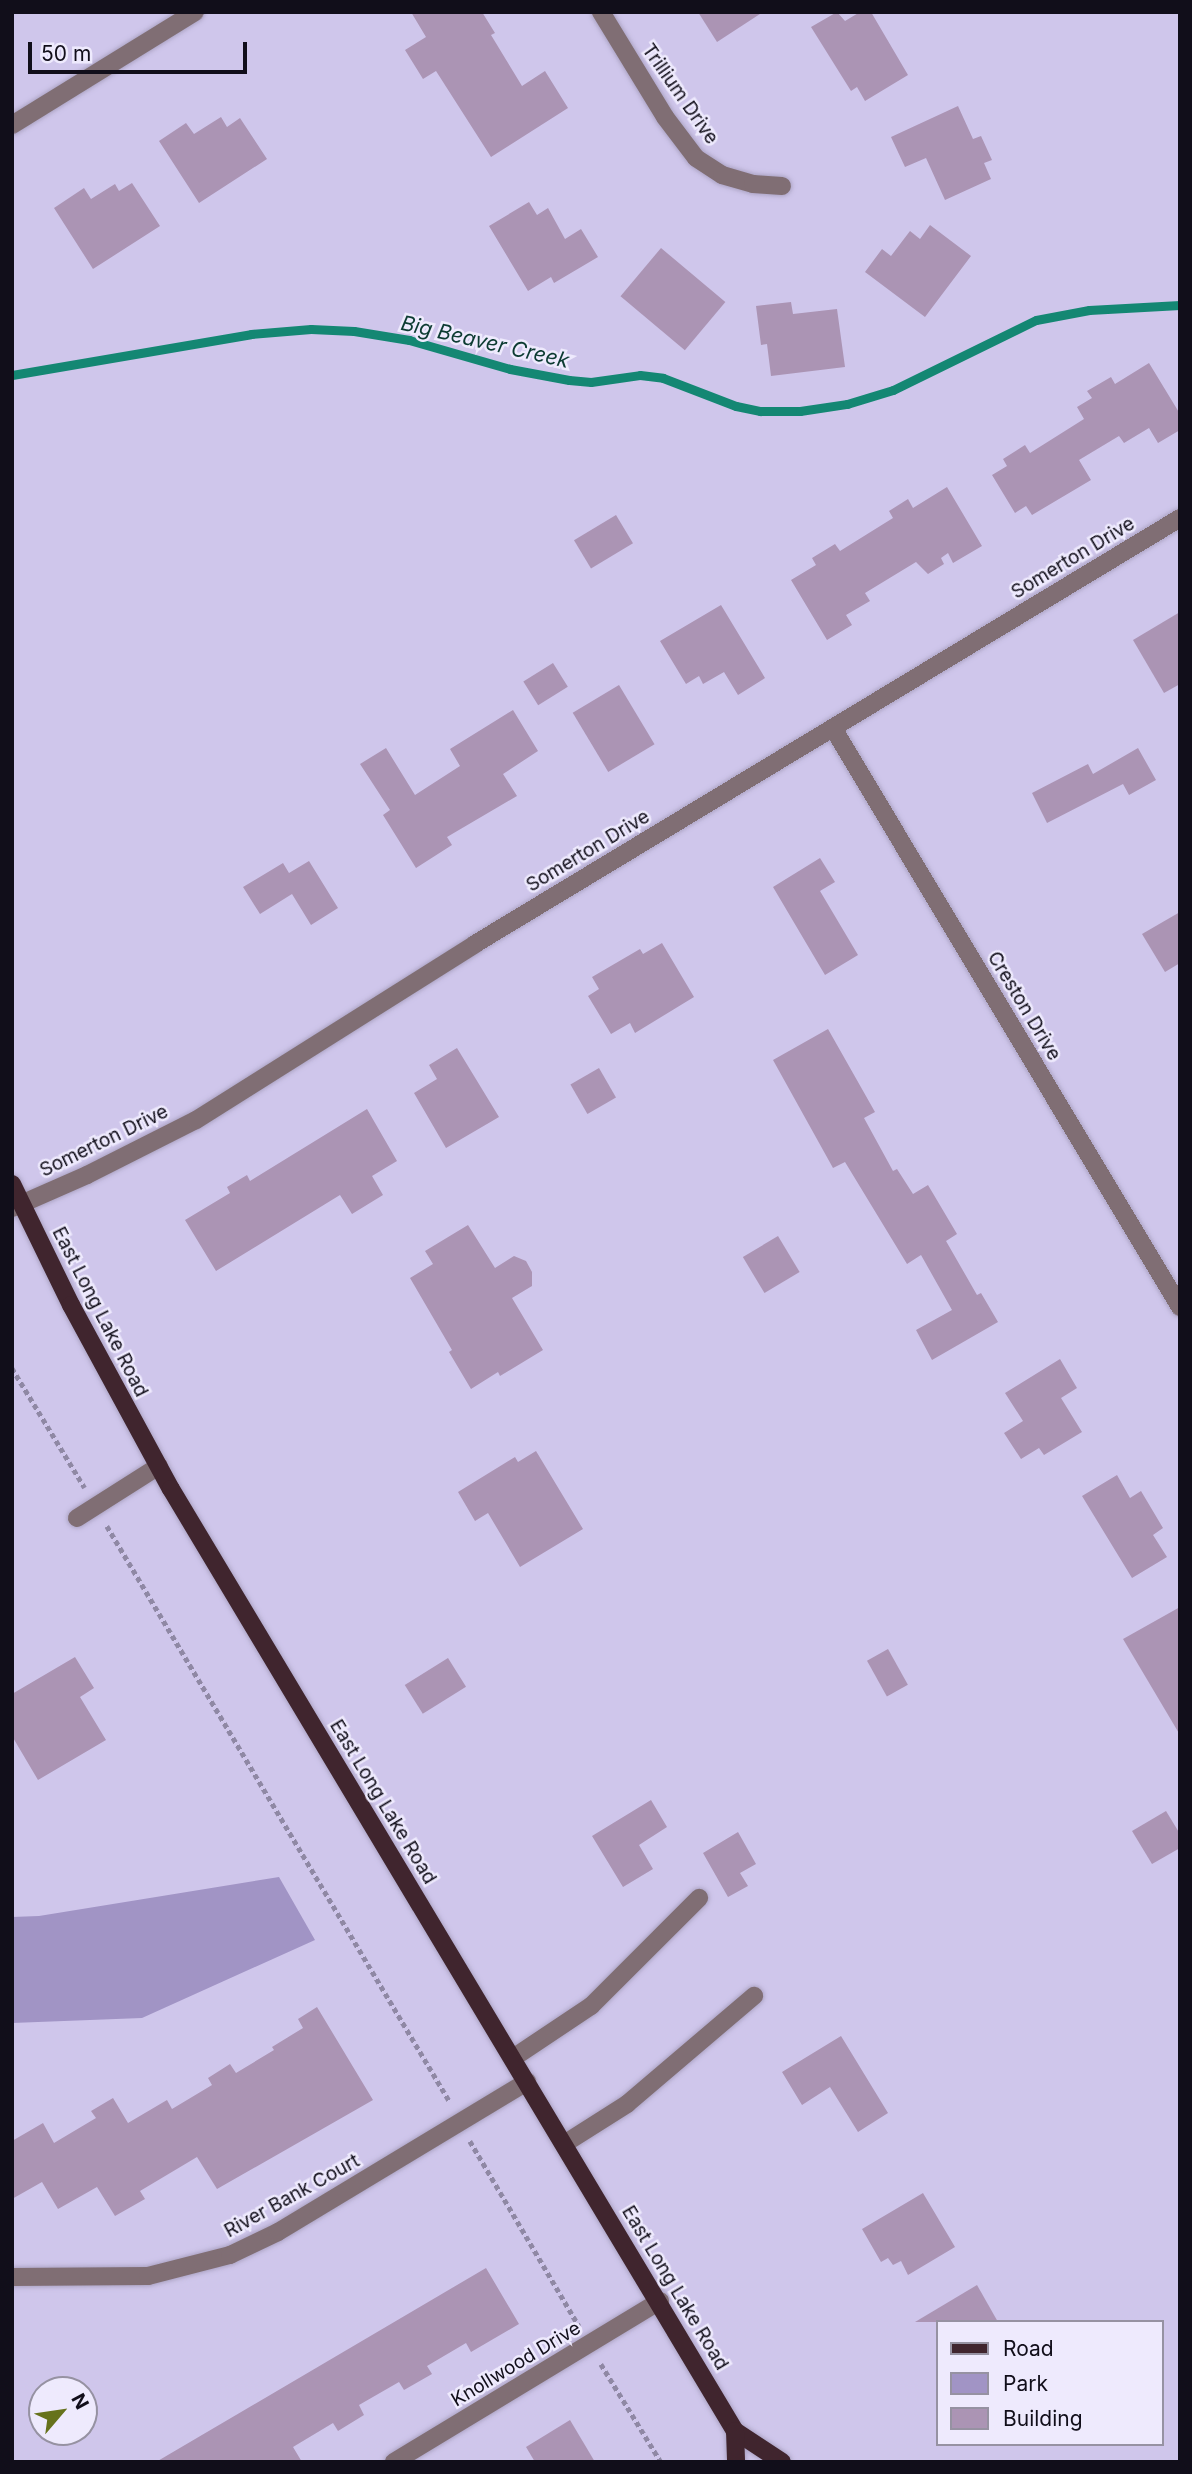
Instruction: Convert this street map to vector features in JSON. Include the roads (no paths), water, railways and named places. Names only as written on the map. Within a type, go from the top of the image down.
[{"type":"main road","name":"East Long Lake Road","points":[[12,1184],[17,1206],[159,1466],[660,2301],[735,2431],[782,2462]]},
{"type":"main road","name":"East Long Lake Road","points":[[735,2431],[736,2462]]},
{"type":"street","points":[[12,125],[195,12]]},
{"type":"street","name":"Trillium Drive","points":[[601,12],[666,117],[696,158],[722,175],[752,184],[782,186]]},
{"type":"street","name":"Somerton Drive","points":[[17,1206],[87,1175],[196,1120],[486,937],[1180,518]]},
{"type":"street","name":"Creston Drive","points":[[833,727],[1180,1307]]},
{"type":"street","points":[[77,1518],[94,1504],[159,1466]]},
{"type":"street","points":[[513,2058],[591,2006],[699,1898]]},
{"type":"street","points":[[564,2144],[627,2104],[754,1996]]},
{"type":"street","name":"River Bank Court","points":[[12,2277],[148,2276],[230,2255],[278,2232],[527,2082]]},
{"type":"street","name":"Knollwood Drive","points":[[394,2462],[660,2301]]},
{"type":"waterway","name":"Big Beaver Creek","points":[[12,375],[251,334],[311,329],[354,331],[409,340],[510,369],[569,380],[591,382],[640,375],[663,378],[736,406],[760,411],[800,411],[847,404],[893,390],[1036,320],[1089,310],[1180,305]]}]
